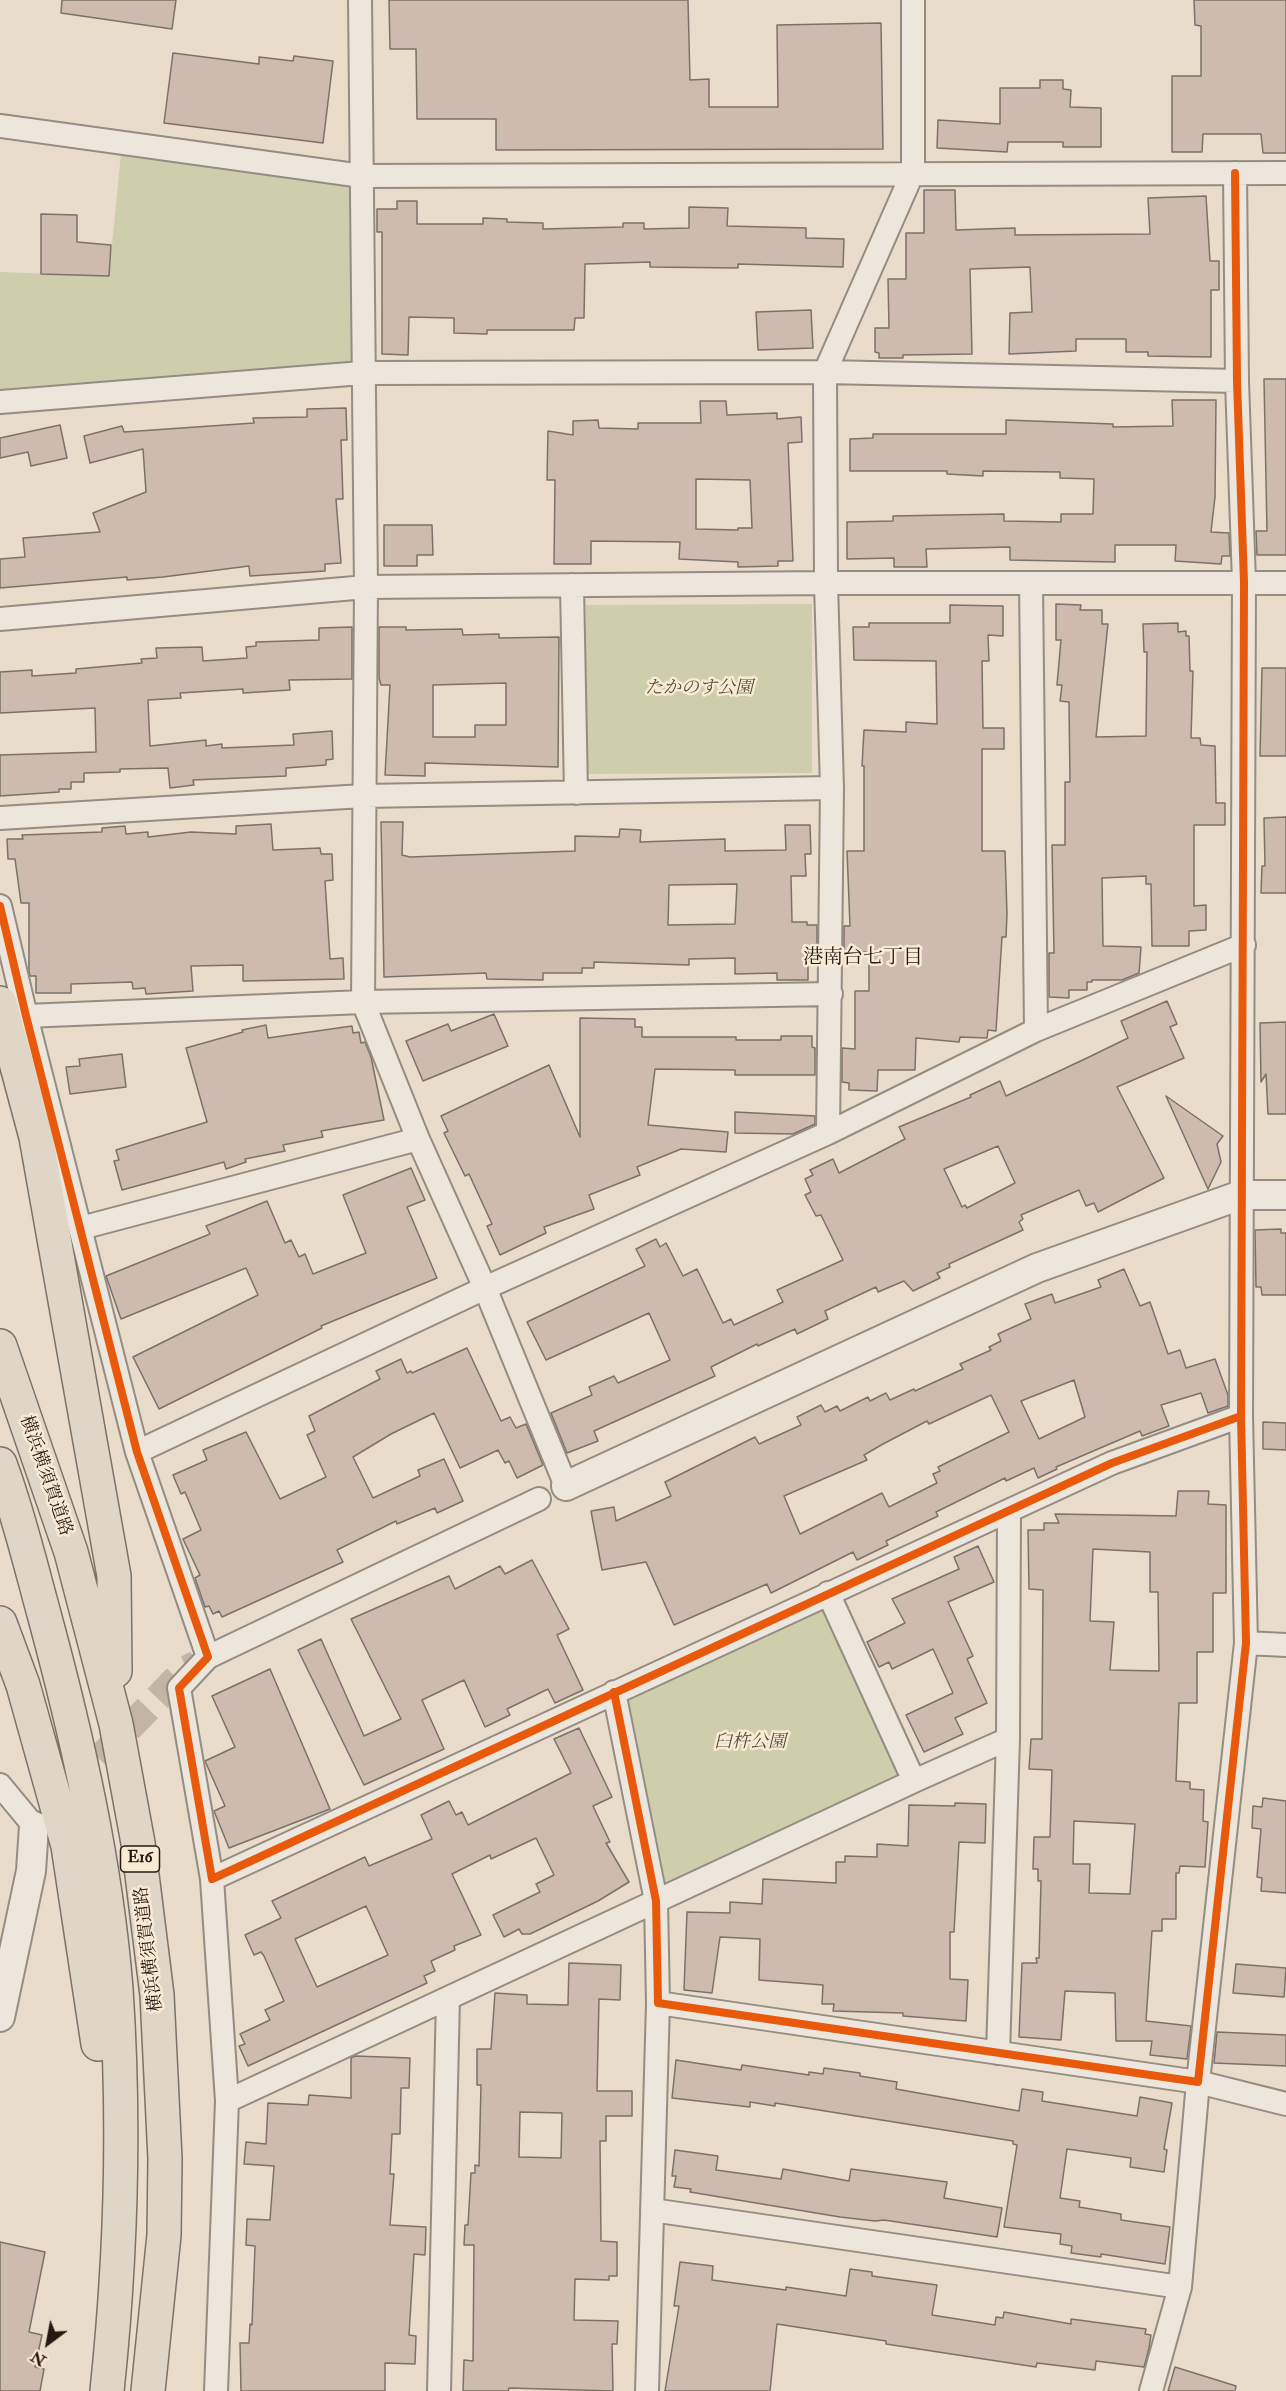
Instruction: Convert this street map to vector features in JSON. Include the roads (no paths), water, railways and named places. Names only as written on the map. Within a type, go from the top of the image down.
[{"type":"highway","points":[[13,1010],[114,1576],[116,1724]]},
{"type":"highway","name":"横浜横須賀道路","points":[[0,1346],[71,1552],[116,1724],[138,1844],[158,1995],[165,2159],[164,2235],[148,2391]]},
{"type":"highway","name":"E16","points":[[0,1464],[62,1680],[100,1863],[116,1989],[121,2155],[116,2309],[107,2391]]},
{"type":"highway","points":[[0,1623],[23,1685],[70,1858],[96,2018],[116,2309]]},
{"type":"street","points":[[360,0],[362,373],[366,587],[363,1002],[418,1139],[485,1288],[566,1486],[1037,1268],[1241,1195],[1286,1195]]},
{"type":"street","points":[[828,1133],[832,788],[826,583],[825,372],[913,172],[913,0]]},
{"type":"street","points":[[0,126],[362,176],[913,172],[1286,173]]},
{"type":"street","points":[[1151,2391],[1180,2287],[1198,2082],[1246,1643],[1241,1416],[1244,582],[1237,381],[1235,173]]},
{"type":"street","points":[[0,402],[362,373],[825,372],[1237,381]]},
{"type":"street","points":[[0,619],[366,587],[826,583],[1286,583]]},
{"type":"street","points":[[1031,583],[1036,1030]]},
{"type":"street","points":[[572,585],[576,793]]},
{"type":"street","points":[[0,818],[363,795],[832,788]]},
{"type":"street","points":[[0,906],[13,1010],[81,1228],[137,1452],[208,1657]]},
{"type":"street","points":[[137,1452],[485,1288],[828,1133],[1036,1030],[1244,945]]},
{"type":"street","points":[[13,1010],[831,994]]},
{"type":"street","points":[[81,1228],[418,1139]]},
{"type":"street","points":[[212,1879],[1112,1464],[1241,1416]]},
{"type":"street","points":[[216,2391],[227,2101],[212,1879],[179,1688],[208,1657],[539,1499]]},
{"type":"street","points":[[998,2053],[1008,1739],[1009,1511]]},
{"type":"street","points":[[828,1593],[914,1781]]},
{"type":"street","points":[[1246,1643],[1286,1645]]},
{"type":"street","points":[[614,1692],[656,1901],[658,2003],[647,2391]]},
{"type":"street","points":[[227,2101],[1008,1739]]},
{"type":"street","points":[[0,1785],[34,1826],[32,1870],[1,2004]]},
{"type":"street","points":[[439,2391],[448,1998]]},
{"type":"street","points":[[658,2003],[1198,2082],[1286,2104]]},
{"type":"street","points":[[652,2210],[1180,2287]]},
{"type":"tunnel","points":[[70,1789],[184,1671],[197,1664]]},
{"type":"district","name":"港南台七丁目","points":[[863,959]]},
{"type":"park label","name":"たかのす公園","points":[[699,689]]},
{"type":"park label","name":"臼杵公園","points":[[750,1743]]}]
